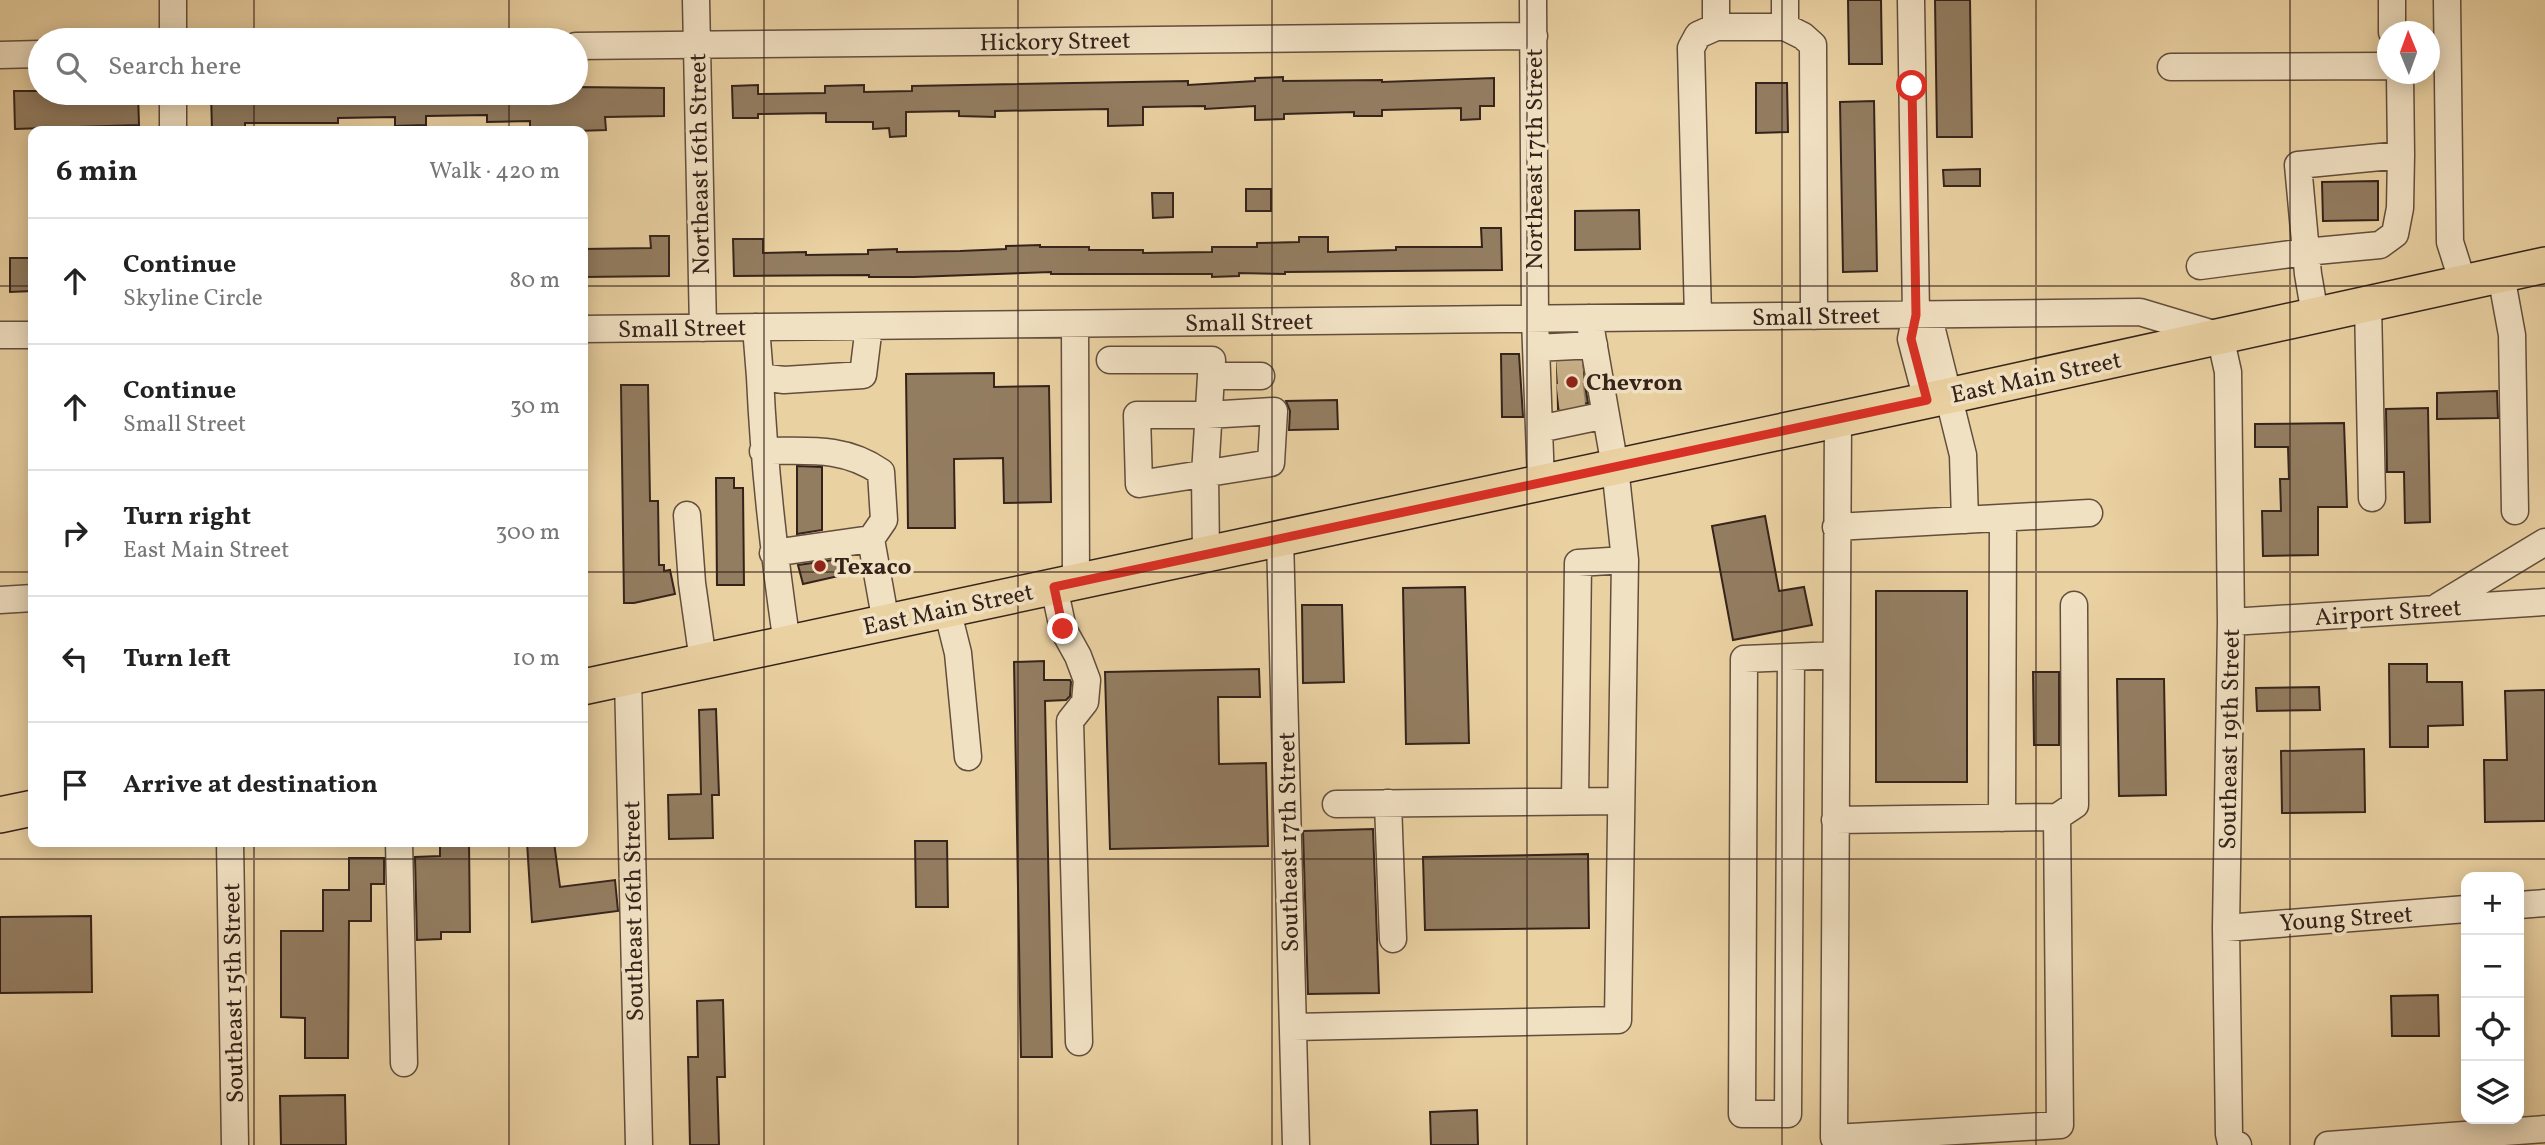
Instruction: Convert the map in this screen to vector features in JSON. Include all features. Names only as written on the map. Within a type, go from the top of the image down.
[{"type":"main road","name":"East Main Street","points":[[588,686],[1838,420],[2545,265]]},
{"type":"main road","points":[[0,816],[28,809]]},
{"type":"street","points":[[173,0],[173,28]]},
{"type":"street","name":"Northeast 16th Street","points":[[696,0],[703,328]]},
{"type":"street","name":"Northeast 17th Street","points":[[1533,0],[1535,319],[1545,378],[1539,429],[1541,483]]},
{"type":"street","points":[[1716,0],[1716,27]]},
{"type":"street","points":[[1785,0],[1786,27]]},
{"type":"street","points":[[1911,0],[1916,315]]},
{"type":"street","points":[[2392,0],[2392,21]]},
{"type":"street","points":[[2440,59],[2447,0]]},
{"type":"street","points":[[1698,317],[1690,48],[1698,36],[1716,27],[1786,27],[1813,45],[1814,316]]},
{"type":"street","name":"Hickory Street","points":[[588,46],[1534,36]]},
{"type":"street","points":[[0,55],[28,54]]},
{"type":"street","points":[[2171,67],[2377,66]]},
{"type":"street","points":[[2440,83],[2450,242],[2463,283]]},
{"type":"street","points":[[2200,266],[2380,245],[2395,234],[2400,208],[2400,84]]},
{"type":"street","points":[[173,105],[173,126]]},
{"type":"street","points":[[2315,315],[2305,252],[2298,165],[2401,155]]},
{"type":"street","points":[[2501,275],[2512,335],[2515,511]]},
{"type":"street","points":[[2368,304],[2372,498]]},
{"type":"street","name":"Small Street","points":[[588,329],[2140,312],[2220,336]]},
{"type":"street","name":"Small Street","points":[[1916,315],[1931,326],[1937,398],[1963,454],[1965,520]]},
{"type":"street","points":[[1293,1027],[1618,1020],[1625,560],[1615,467],[1596,380],[1589,318]]},
{"type":"street","points":[[1075,324],[1063,629],[1087,680],[1085,702],[1070,721],[1079,1042]]},
{"type":"street","points":[[760,377],[784,380],[863,374],[869,326]]},
{"type":"street","points":[[756,327],[763,451],[787,644]]},
{"type":"street","points":[[0,335],[28,335]]},
{"type":"street","name":"Southeast 19th Street","points":[[2220,336],[2228,372],[2231,622],[2226,928],[2229,1134],[2235,1144]]},
{"type":"street","points":[[1110,360],[1212,360],[1205,474],[1206,554]]},
{"type":"street","points":[[1211,376],[1261,376]]},
{"type":"street","points":[[1545,378],[1596,380]]},
{"type":"street","points":[[1539,429],[1596,380]]},
{"type":"street","points":[[1274,411],[1271,463],[1205,474],[1139,484],[1137,415],[1274,411]]},
{"type":"street","points":[[1838,420],[1834,1138],[2060,1125],[2057,817]]},
{"type":"street","points":[[763,451],[833,451],[864,460],[881,472],[884,520],[871,539],[886,623]]},
{"type":"street","points":[[1836,527],[2090,513]]},
{"type":"street","points":[[687,515],[692,583],[703,661]]},
{"type":"street","points":[[2002,818],[2003,518]]},
{"type":"street","name":"Southeast 17th Street","points":[[1280,538],[1296,1145]]},
{"type":"street","points":[[774,553],[871,539]]},
{"type":"street","points":[[2435,608],[2545,542]]},
{"type":"street","points":[[1575,801],[1577,563],[1625,560]]},
{"type":"street","points":[[0,600],[28,598]]},
{"type":"street","name":"Airport Street","points":[[2231,622],[2545,602]]},
{"type":"street","points":[[1835,820],[2057,817],[2075,805],[2074,605]]},
{"type":"street","points":[[947,609],[958,653],[968,757]]},
{"type":"street","points":[[1791,657],[1788,1114],[1742,1114],[1744,659],[1836,654]]},
{"type":"street","name":"Southeast 16th Street","points":[[628,678],[639,1145]]},
{"type":"street","points":[[1336,804],[1621,801]]},
{"type":"street","points":[[1388,803],[1393,939]]},
{"type":"street","name":"Southeast 15th Street","points":[[230,847],[235,1145]]},
{"type":"street","points":[[399,847],[404,1063]]},
{"type":"street","points":[[2524,905],[2545,903]]},
{"type":"street","name":"Young Street","points":[[2226,928],[2461,909]]},
{"type":"street","points":[[2328,1145],[2545,1129]]},
{"type":"building","points":[[1848,0],[1881,0],[1882,64],[1849,64]]},
{"type":"building","points":[[1935,0],[1970,0],[1972,137],[1937,137]]},
{"type":"building","points":[[1283,77],[1283,81],[1382,82],[1494,78],[1494,106],[1480,106],[1480,119],[1461,120],[1461,108],[1382,110],[1382,116],[1354,116],[1354,112],[1284,114],[1284,119],[1255,120],[1255,106],[1205,109],[1205,106],[1143,107],[1143,125],[1108,126],[1108,109],[995,111],[995,117],[959,116],[959,111],[906,112],[906,136],[890,137],[889,128],[873,129],[873,122],[826,122],[826,113],[758,114],[758,118],[733,118],[732,86],[758,85],[758,94],[825,93],[825,86],[864,85],[864,92],[912,91],[912,86],[1188,81],[1188,85]]},
{"type":"building","points":[[1756,83],[1787,83],[1788,132],[1756,133]]},
{"type":"building","points":[[588,87],[664,88],[664,116],[605,117],[606,130],[588,131],[588,126],[530,126],[530,121],[487,122],[487,115],[426,116],[426,125],[395,126],[395,117],[338,118],[338,123],[245,123],[245,126],[212,126],[211,105],[588,105]]},
{"type":"building","points":[[14,91],[28,91],[28,105],[138,105],[139,125],[28,126],[28,129],[15,129]]},
{"type":"building","points":[[1874,101],[1877,271],[1843,272],[1840,102]]},
{"type":"building","points":[[1980,169],[1980,186],[1944,186],[1943,170]]},
{"type":"building","points":[[2378,181],[2378,220],[2323,221],[2322,182]]},
{"type":"building","points":[[1246,189],[1271,189],[1271,211],[1246,211]]},
{"type":"building","points":[[1152,193],[1173,193],[1173,217],[1153,218]]},
{"type":"building","points":[[1639,210],[1640,249],[1575,250],[1575,211]]},
{"type":"building","points":[[1481,228],[1501,228],[1502,270],[1239,273],[1239,276],[1212,277],[1212,274],[1051,272],[914,277],[734,276],[733,239],[763,239],[763,253],[806,252],[806,255],[868,254],[868,250],[897,249],[897,252],[960,251],[1040,245],[1089,247],[1089,250],[1143,250],[1143,253],[1212,252],[1212,247],[1257,247],[1257,243],[1299,242],[1299,237],[1328,237],[1328,252],[1396,250],[1396,247],[1482,247]]},
{"type":"building","points":[[650,236],[669,236],[669,276],[588,277],[588,249],[651,248]]},
{"type":"building","points":[[10,258],[28,258],[28,291],[10,292]]},
{"type":"building","points":[[1501,354],[1519,354],[1523,417],[1502,417]]},
{"type":"building","points":[[1581,361],[1588,403],[1558,409],[1557,363]]},
{"type":"building","points":[[994,373],[994,387],[1049,386],[1051,502],[1004,503],[1003,458],[954,459],[955,528],[908,528],[906,374]]},
{"type":"building","points":[[621,385],[648,385],[650,501],[658,501],[659,565],[664,565],[664,571],[670,570],[675,594],[634,603],[624,603]]},
{"type":"building","points":[[2497,391],[2498,418],[2437,419],[2437,393]]},
{"type":"building","points":[[1337,400],[1338,429],[1289,430],[1290,411],[1286,401]]},
{"type":"building","points":[[2428,408],[2430,522],[2405,523],[2404,472],[2387,472],[2386,409]]},
{"type":"building","points":[[2344,423],[2347,507],[2318,507],[2318,555],[2263,556],[2262,511],[2281,511],[2280,479],[2289,479],[2288,447],[2255,447],[2255,424]]},
{"type":"building","points":[[797,466],[822,467],[822,530],[797,534]]},
{"type":"building","points":[[716,478],[734,478],[734,488],[743,488],[744,585],[717,585]]},
{"type":"building","points":[[1765,516],[1779,591],[1804,587],[1812,625],[1733,640],[1712,526]]},
{"type":"building","name":"Texaco","points":[[840,559],[843,575],[803,584],[798,565]]},
{"type":"building","points":[[1465,587],[1469,743],[1406,744],[1403,588]]},
{"type":"building","points":[[1876,591],[1967,591],[1967,782],[1876,782]]},
{"type":"building","points":[[1302,605],[1342,605],[1344,682],[1303,683]]},
{"type":"building","points":[[1044,661],[1044,680],[1071,682],[1070,696],[1066,700],[1045,701],[1052,1057],[1021,1057],[1014,662]]},
{"type":"building","points":[[2389,664],[2427,664],[2427,682],[2462,682],[2463,725],[2428,726],[2428,747],[2390,747]]},
{"type":"building","points":[[1259,669],[1260,697],[1218,697],[1219,764],[1266,763],[1268,846],[1110,849],[1105,672]]},
{"type":"building","points":[[2033,672],[2059,672],[2059,745],[2034,745]]},
{"type":"building","points":[[2117,679],[2164,679],[2166,795],[2119,796]]},
{"type":"building","points":[[2319,687],[2320,710],[2257,711],[2256,688]]},
{"type":"building","points":[[2545,690],[2545,821],[2485,822],[2484,760],[2507,760],[2505,691]]},
{"type":"building","points":[[716,709],[719,795],[712,795],[713,838],[669,839],[668,795],[701,794],[699,710]]},
{"type":"building","points":[[2364,749],[2365,812],[2282,813],[2281,751]]},
{"type":"building","points":[[1373,829],[1379,993],[1308,994],[1303,831]]},
{"type":"building","points":[[915,841],[947,841],[948,907],[916,907]]},
{"type":"building","points":[[440,847],[469,847],[470,932],[441,932],[441,939],[417,940],[415,857],[440,856]]},
{"type":"building","points":[[527,847],[555,847],[560,887],[615,880],[618,911],[532,922]]},
{"type":"building","points":[[1588,854],[1589,928],[1425,930],[1423,857]]},
{"type":"building","points":[[349,858],[384,858],[384,884],[371,884],[371,921],[349,921],[348,1058],[305,1058],[305,1018],[281,1017],[281,931],[323,931],[323,890],[349,890]]},
{"type":"building","points":[[91,916],[92,992],[0,993],[0,917]]},
{"type":"building","points":[[2438,995],[2439,1036],[2392,1036],[2391,996]]},
{"type":"building","points":[[723,1000],[725,1077],[717,1077],[719,1145],[690,1145],[688,1057],[698,1057],[697,1001]]},
{"type":"building","points":[[345,1095],[346,1145],[281,1145],[280,1096]]},
{"type":"building","points":[[1477,1110],[1478,1145],[1431,1145],[1430,1112]]},
{"type":"tunnel","points":[[1557,372],[1584,370]]},
{"type":"tunnel","points":[[1558,397],[1590,393]]},
{"type":"place","name":"Chevron","points":[[1572,382]]},
{"type":"place","name":"Texaco","points":[[820,566]]},
{"type":"route","points":[[1063,629],[1054,587],[1927,400],[1911,339],[1916,315],[1912,86]]}]
